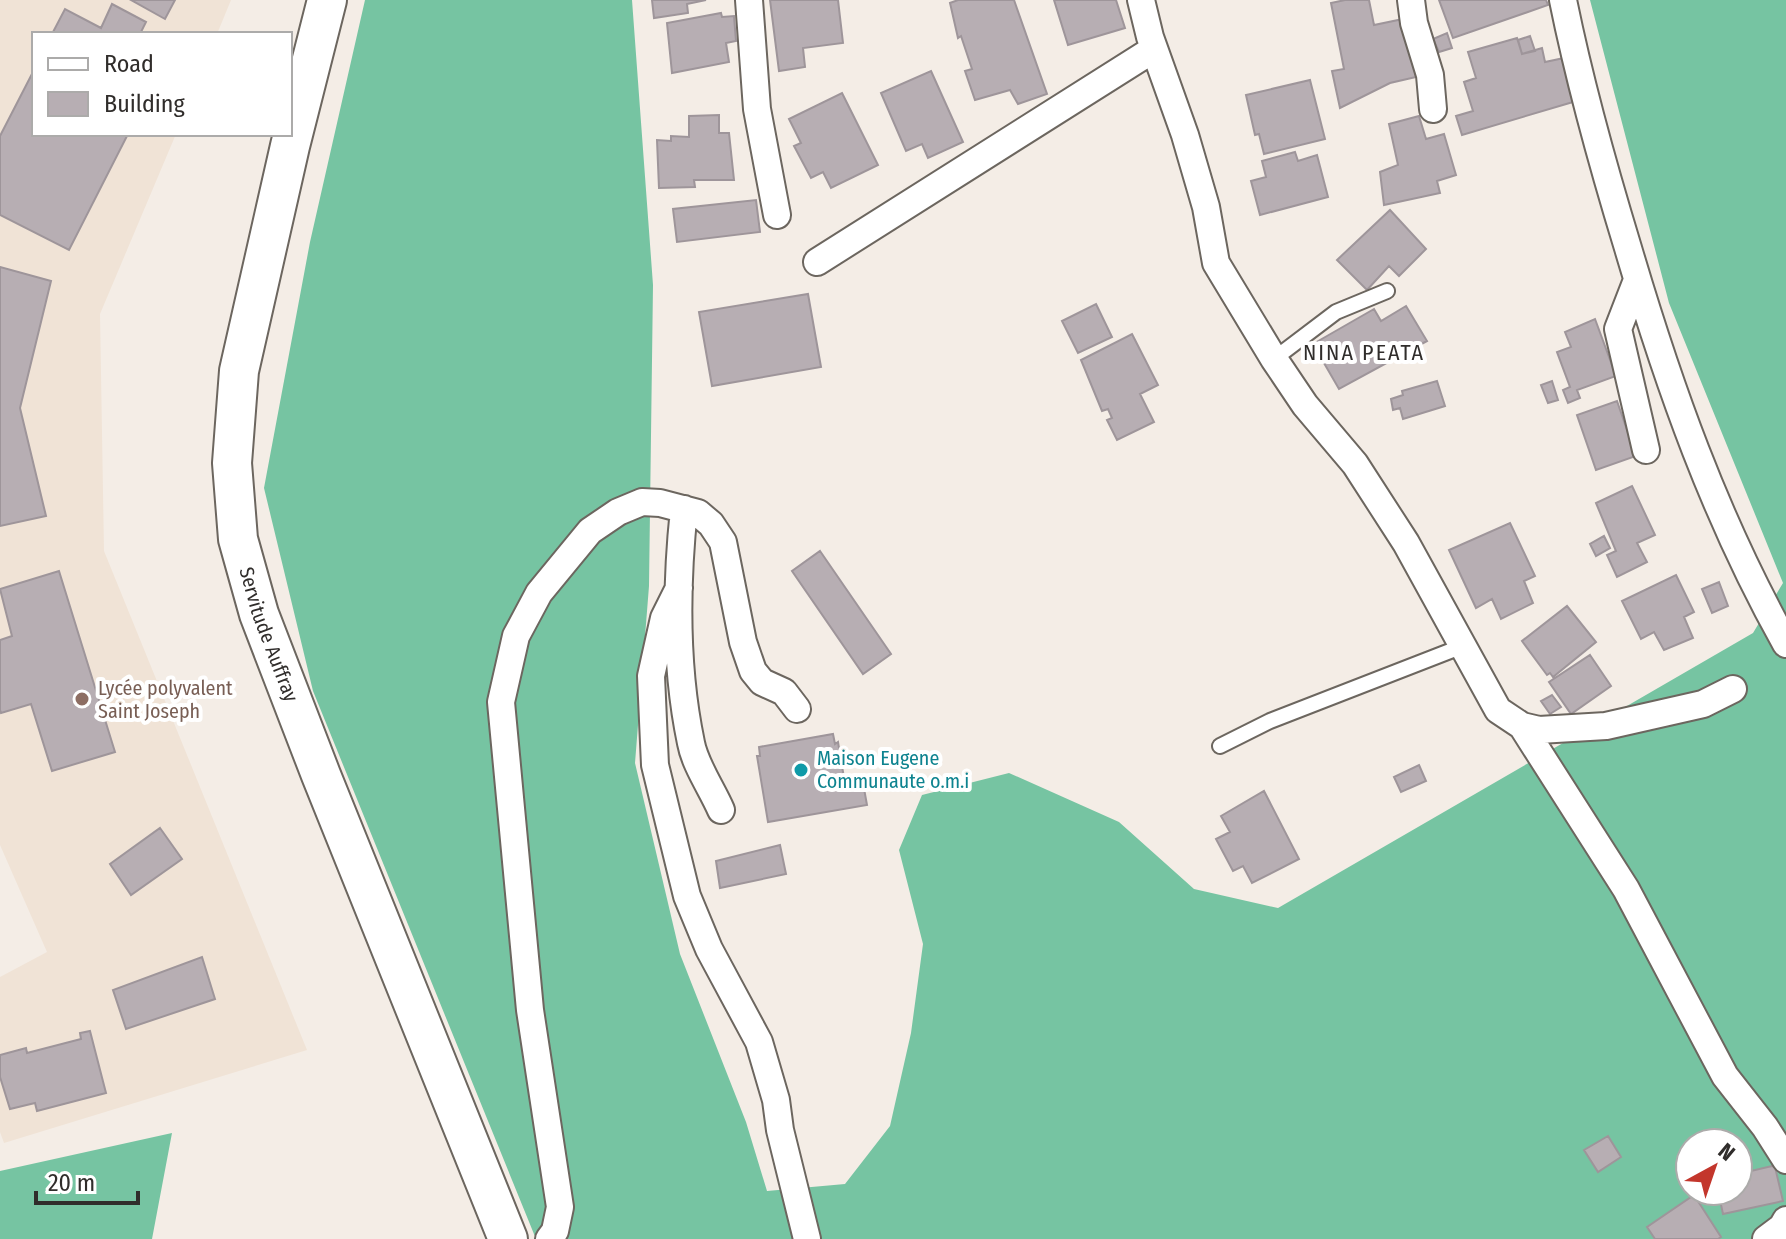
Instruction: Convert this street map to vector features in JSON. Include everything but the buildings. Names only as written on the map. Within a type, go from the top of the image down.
[{"type":"street","name":"Servitude Auffray","points":[[327,0],[239,371],[232,463],[238,539],[259,614],[500,1234]]},
{"type":"street","points":[[749,0],[757,109],[777,215]]},
{"type":"street","points":[[1141,0],[1154,49],[1190,149],[1206,207],[1216,263],[1305,405],[1355,464],[1406,543],[1498,710],[1522,726],[1539,730],[1606,726],[1703,704],[1733,689]]},
{"type":"street","points":[[1411,0],[1414,23],[1430,75],[1433,109]]},
{"type":"street","points":[[1563,0],[1579,76],[1660,357],[1704,476],[1734,546],[1786,644]]},
{"type":"street","points":[[817,262],[1154,49]]},
{"type":"street","points":[[1637,280],[1618,329],[1646,450]]},
{"type":"street","points":[[549,1239],[555,1231],[560,1207],[530,1010],[501,702],[521,625],[539,593],[590,531],[618,512],[642,502],[660,503],[698,513],[711,524],[723,542],[743,642],[753,671],[762,682],[784,692],[797,709]]},
{"type":"street","points":[[684,509],[679,588],[682,670],[691,746],[721,810]]},
{"type":"street","points":[[679,588],[664,618],[651,676],[655,765],[687,896],[709,949],[759,1042],[776,1100],[780,1130],[807,1239]]},
{"type":"street","points":[[1522,726],[1626,889],[1725,1076],[1786,1160]]},
{"type":"street","points":[[1766,1239],[1786,1220]]},
{"type":"lane","points":[[1274,359],[1336,312],[1387,291]]},
{"type":"lane","points":[[1220,746],[1270,721],[1463,646]]},
{"type":"shaded area","name":"Lycée polyvalent Saint Joseph","points":[[0,0],[231,0],[218,32],[32,32],[32,136],[175,136],[100,314],[104,551],[307,1050],[4,1143],[0,1132],[0,977],[47,952],[0,845]]},
{"type":"green space","points":[[365,0],[632,0],[653,285],[649,586],[635,763],[680,954],[746,1122],[767,1191],[845,1184],[890,1126],[911,1033],[923,944],[899,850],[922,795],[1009,773],[1119,822],[1194,889],[1278,908],[1753,633],[1783,583],[1669,303],[1590,0],[1786,0],[1786,1239],[536,1239],[313,691],[264,488],[310,242]]},
{"type":"green space","points":[[172,1133],[152,1239],[0,1239],[0,1171]]},
{"type":"place","name":"Lycée polyvalent Saint Joseph","points":[[82,699]]},
{"type":"place","name":"Maison Eugene Communaute o.m.i","points":[[801,770]]},
{"type":"district","name":"NINA PEATA","points":[[1364,352]]}]
